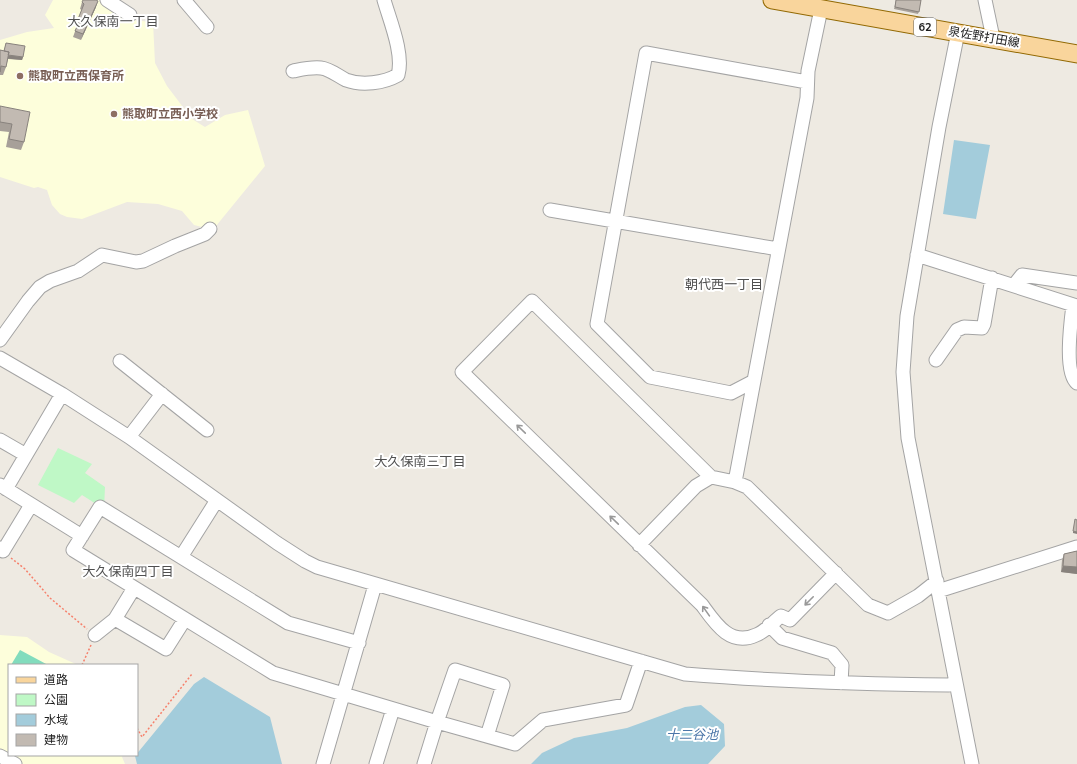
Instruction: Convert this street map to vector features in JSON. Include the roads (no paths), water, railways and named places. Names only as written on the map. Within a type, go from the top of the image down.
[{"type":"main road","name":"泉佐野打田線","points":[[772,0],[1077,54]]},
{"type":"street","points":[[107,0],[130,15]]},
{"type":"street","points":[[184,0],[207,27]]},
{"type":"street","points":[[293,71],[308,68],[323,68],[348,81],[367,83],[389,80],[398,75],[400,66],[398,53],[384,0]]},
{"type":"street","points":[[985,0],[993,38]]},
{"type":"street","points":[[735,482],[807,98],[808,71],[821,9]]},
{"type":"street","points":[[958,32],[939,128],[917,255],[904,347],[904,385],[908,438],[972,764]]},
{"type":"street","points":[[754,381],[731,393],[650,377],[597,324],[615,221],[646,54],[807,82]]},
{"type":"street","points":[[550,210],[778,249]]},
{"type":"street","points":[[0,340],[28,301],[40,287],[50,281],[78,271],[102,255],[136,262],[144,261],[205,234],[210,229]]},
{"type":"street","points":[[917,255],[1075,305],[1070,364],[1072,377],[1077,383]]},
{"type":"street","points":[[1014,285],[1022,276],[1077,283]]},
{"type":"street","points":[[936,360],[957,330],[964,327],[982,328],[992,278]]},
{"type":"street","points":[[836,573],[790,620],[781,616],[758,635],[750,638],[730,637],[716,626],[702,605],[462,372],[532,301],[711,477],[735,482],[747,487],[836,573],[868,605],[888,613],[938,586],[1077,547]]},
{"type":"street","points":[[0,358],[62,394],[129,437],[305,561],[375,585],[685,674],[841,683],[949,685],[955,683]]},
{"type":"street","points":[[120,360],[207,430]]},
{"type":"street","points":[[62,394],[26,456],[3,487],[82,536]]},
{"type":"street","points":[[129,437],[162,394]]},
{"type":"street","points":[[0,440],[26,456]]},
{"type":"street","points":[[639,545],[696,486],[711,477]]},
{"type":"street","points":[[181,557],[217,500]]},
{"type":"street","points":[[2,550],[31,505]]},
{"type":"street","points":[[358,643],[288,623],[100,507],[73,550],[273,673],[515,744],[543,720],[626,704],[641,661]]},
{"type":"street","points":[[323,764],[375,585]]},
{"type":"street","points":[[96,636],[115,619],[134,588]]},
{"type":"street","points":[[115,619],[166,649],[185,619]]},
{"type":"street","points":[[769,625],[782,638],[832,653],[842,665],[841,683]]},
{"type":"street","points":[[424,764],[455,670],[503,685],[487,736]]},
{"type":"street","points":[[376,764],[393,709]]},
{"type":"street","points":[[0,756],[15,764]]},
{"type":"water","points":[[954,140],[990,145],[976,219],[943,214]]},
{"type":"water","points":[[204,677],[270,717],[282,764],[137,764],[135,756],[138,756],[138,752],[194,684]]},
{"type":"water","name":"十二谷池","points":[[701,705],[724,724],[725,746],[708,764],[531,764],[542,753],[574,738],[627,728],[685,707]]},
{"type":"place","name":"熊取町立西保育所","points":[[20,76]]},
{"type":"place","name":"熊取町立西小学校","points":[[114,114]]},
{"type":"district","name":"大久保南一丁目","points":[[113,22]]},
{"type":"district","name":"朝代西一丁目","points":[[724,285]]},
{"type":"district","name":"大久保南三丁目","points":[[420,462]]},
{"type":"district","name":"大久保南四丁目","points":[[128,572]]}]
